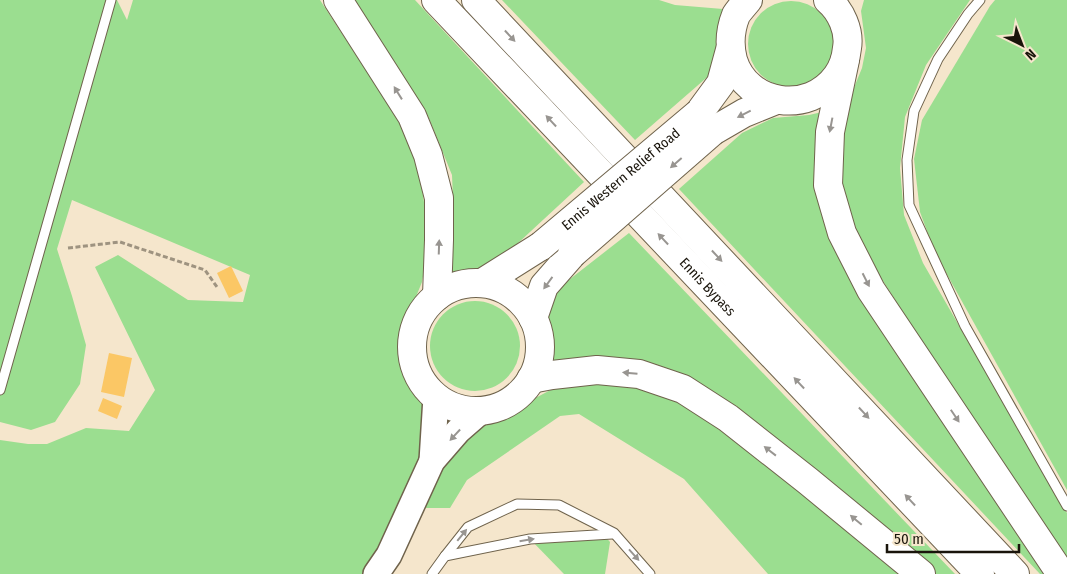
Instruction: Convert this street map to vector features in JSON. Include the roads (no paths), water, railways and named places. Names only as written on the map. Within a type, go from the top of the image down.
[{"type":"main road","points":[[338,0],[412,116],[428,155],[439,198],[437,296]]},
{"type":"main road","name":"Ennis Bypass","points":[[436,0],[980,574]]},
{"type":"main road","name":"Ennis Bypass","points":[[476,0],[1016,574]]},
{"type":"main road","name":"Ennis Western Relief Road","points":[[533,318],[544,286],[572,254],[706,122],[721,83],[730,50],[731,32],[737,14],[748,0]]},
{"type":"main road","points":[[828,0],[839,12],[846,27]]},
{"type":"main road","points":[[848,0],[846,27],[848,44],[830,132],[828,185],[842,233],[871,290],[1061,574]]},
{"type":"main road","points":[[730,50],[736,68],[746,83],[760,94],[776,100],[811,97],[826,88],[838,76],[845,60]]},
{"type":"main road","name":"Ennis Western Relief Road","points":[[482,283],[541,246],[706,122],[744,113],[776,100]]},
{"type":"main road","points":[[482,283],[503,289],[520,301],[533,318],[539,338],[538,360],[531,380],[518,395],[501,406],[481,410],[465,410],[449,405],[436,397],[422,383],[414,365],[412,346],[415,327],[424,310],[437,296],[450,288],[482,283]]},
{"type":"main road","points":[[531,380],[552,375],[597,370],[639,374],[684,389],[728,418],[808,480],[921,574]]},
{"type":"street","points":[[432,461],[436,397]]},
{"type":"street","points":[[376,574],[389,556],[432,461],[458,431],[481,410]]},
{"type":"lane","points":[[0,390],[111,0]]},
{"type":"lane","points":[[980,0],[968,14],[938,59],[914,111],[907,160],[909,205],[965,326],[1067,506]]},
{"type":"lane","points":[[432,574],[468,527],[517,504],[559,505],[614,534],[650,573]]},
{"type":"lane","points":[[445,556],[530,540],[614,534]]}]
